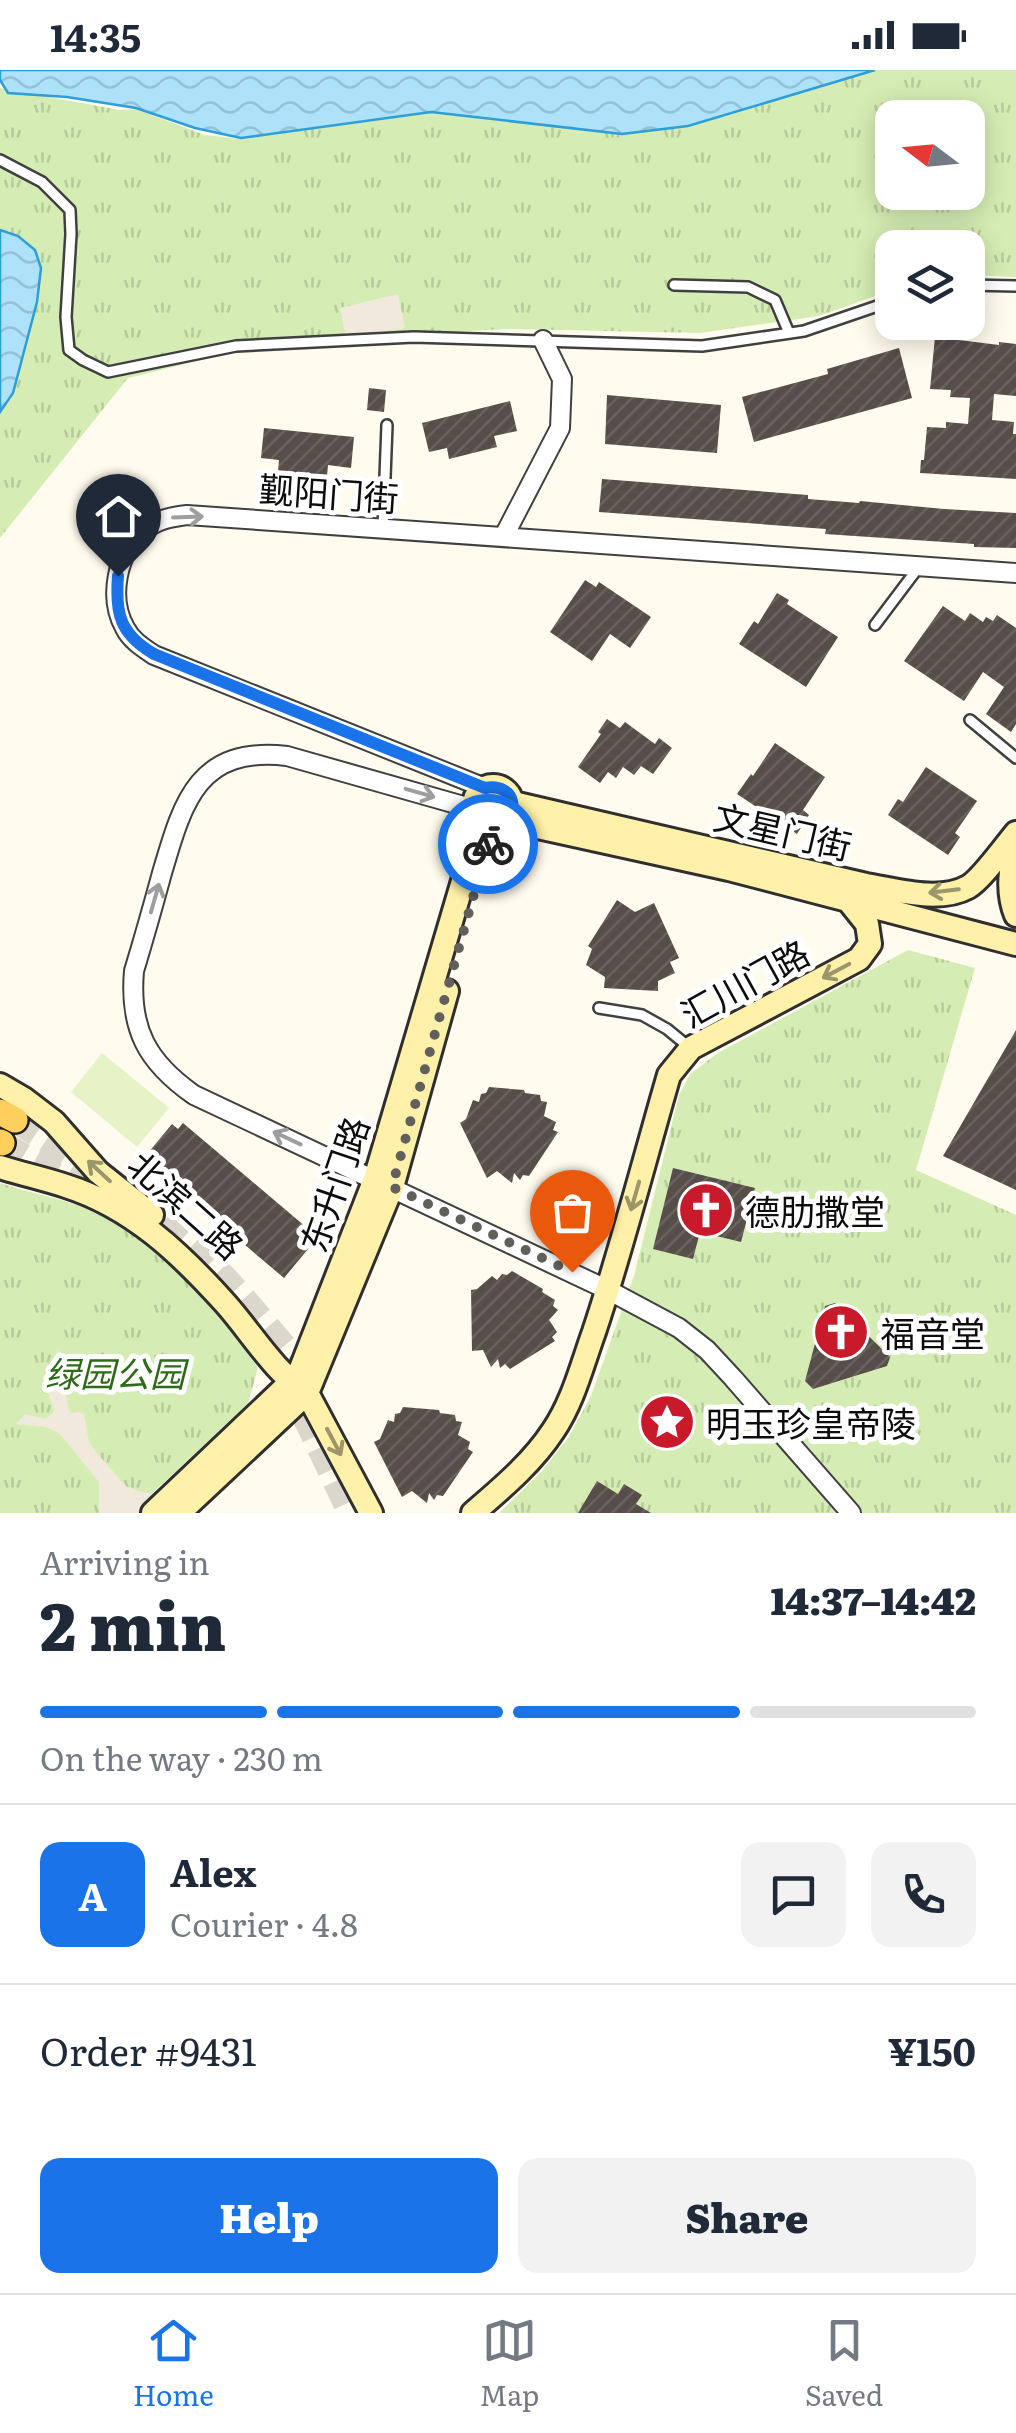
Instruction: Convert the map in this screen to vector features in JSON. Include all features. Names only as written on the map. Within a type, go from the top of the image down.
[{"type":"street","points":[[504,536],[560,428],[562,379],[543,340]]},
{"type":"street","name":"觐阳门街","points":[[492,811],[387,750],[137,644],[124,627],[116,604],[126,548],[144,529],[164,518],[186,514],[1016,574]]},
{"type":"street","points":[[322,765],[391,772],[396,763],[387,750]]},
{"type":"street","points":[[492,811],[288,756],[265,753],[237,757],[210,772],[192,791],[178,817],[134,971],[132,996],[144,1042],[156,1062],[194,1095],[608,1290],[679,1328],[708,1350],[852,1513]]},
{"type":"street","name":"文星门街","points":[[492,811],[912,893],[944,894],[970,886],[1016,833]]},
{"type":"street","name":"文星门街","points":[[492,811],[1016,944]]},
{"type":"street","name":"东升门路","points":[[179,1513],[300,1382],[384,1183],[492,811]]},
{"type":"street","points":[[1016,842],[1010,870],[1010,895],[1016,915]]},
{"type":"street","name":"汇川门路","points":[[473,1513],[517,1474],[555,1429],[573,1393],[608,1290],[669,1075],[691,1048],[859,959],[870,944],[868,924],[847,899]]},
{"type":"street","name":"北滨二路","points":[[0,1085],[54,1122],[98,1172],[206,1265],[300,1382],[371,1513]]},
{"type":"street","points":[[28,1176],[52,1170],[62,1158],[65,1145],[54,1122]]},
{"type":"street","name":"北滨二路","points":[[1,1151],[28,1176],[78,1190],[134,1218],[201,1276],[300,1382]]},
{"type":"street","name":"东升门路","points":[[153,1513],[300,1382]]},
{"type":"lane","points":[[0,160],[42,182],[70,210],[66,317],[69,350],[108,372],[236,346],[414,338],[702,346],[804,331],[875,307]]},
{"type":"lane","points":[[674,285],[748,288],[774,300],[789,333]]},
{"type":"lane","points":[[985,285],[1016,286]]},
{"type":"lane","points":[[383,530],[388,425]]},
{"type":"lane","points":[[875,625],[920,566]]},
{"type":"lane","points":[[970,720],[1016,758]]},
{"type":"lane","points":[[599,1008],[642,1015],[691,1048]]},
{"type":"green space","points":[[780,70],[1016,70],[1016,277],[985,276],[985,230],[875,230],[875,296],[819,316],[700,333],[512,329],[411,334],[238,351],[128,378],[0,538],[0,88],[120,110],[136,109],[205,135],[240,139],[431,113],[622,134],[671,103]]},
{"type":"green space","points":[[908,950],[975,968],[916,1170],[1016,1215],[1016,1513],[499,1513],[541,1472],[568,1438],[591,1396],[634,1276],[679,1095],[690,1074],[718,1053]]},
{"type":"green space","points":[[102,1053],[169,1108],[137,1147],[71,1092]]},
{"type":"green space","name":"绿园公园","points":[[0,1183],[82,1207],[135,1236],[202,1297],[258,1368],[248,1404],[131,1513],[0,1513]]},
{"type":"shaded area","points":[[398,294],[405,328],[346,338],[340,308]]},
{"type":"shaded area","points":[[57,1349],[69,1411],[84,1414],[89,1442],[95,1451],[126,1486],[163,1496],[146,1513],[99,1513],[99,1482],[59,1433],[46,1427],[16,1424],[25,1414],[45,1419],[54,1412],[46,1388]]},
{"type":"water","points":[[0,70],[875,70],[688,126],[622,134],[431,112],[241,138],[195,128],[136,108],[8,93],[0,80]]},
{"type":"water","points":[[0,230],[18,236],[35,250],[41,268],[37,302],[13,393],[0,412]]},
{"type":"building","points":[[935,340],[1016,344],[1016,396],[994,394],[992,420],[1014,422],[1016,479],[920,473],[927,427],[946,428],[946,422],[968,424],[970,398],[950,397],[951,390],[930,389]]},
{"type":"building","points":[[899,348],[912,398],[754,442],[742,397],[828,374],[827,369]]},
{"type":"building","points":[[369,388],[386,390],[384,412],[367,410]]},
{"type":"building","points":[[607,395],[721,405],[717,453],[605,444]]},
{"type":"building","points":[[510,401],[517,431],[494,436],[497,447],[449,459],[447,448],[429,452],[422,423]]},
{"type":"building","points":[[264,428],[354,437],[351,468],[328,465],[327,476],[278,471],[279,460],[261,458]]},
{"type":"building","points":[[602,479],[808,495],[808,499],[1016,513],[1016,548],[599,512]]},
{"type":"building","points":[[585,580],[596,587],[599,582],[651,617],[630,648],[610,634],[592,661],[550,632]]},
{"type":"building","points":[[777,593],[789,600],[787,604],[838,637],[806,687],[739,644],[754,621],[758,624]]},
{"type":"building","points":[[943,606],[965,621],[970,613],[983,622],[986,617],[993,621],[997,615],[1016,628],[1016,724],[1011,732],[986,714],[1004,687],[983,672],[964,701],[904,661]]},
{"type":"building","points":[[607,719],[620,728],[625,722],[655,744],[659,738],[672,748],[653,774],[641,766],[634,775],[623,767],[616,778],[608,772],[600,783],[578,767]]},
{"type":"building","points":[[775,743],[825,777],[803,810],[809,815],[797,834],[737,794]]},
{"type":"building","points":[[926,767],[977,801],[955,833],[960,837],[948,855],[888,815],[898,799],[903,802]]},
{"type":"building","points":[[617,900],[635,912],[654,903],[679,958],[670,962],[675,973],[658,981],[658,991],[604,988],[605,977],[586,965],[592,949],[588,946]]},
{"type":"building","points":[[1016,1030],[1016,1190],[943,1156]]},
{"type":"building","points":[[489,1087],[540,1095],[541,1101],[547,1102],[544,1116],[556,1122],[553,1130],[558,1132],[529,1176],[523,1175],[520,1180],[514,1173],[512,1183],[497,1171],[487,1178],[460,1123],[466,1119],[473,1100],[479,1102]]},
{"type":"building","points":[[183,1123],[313,1233],[308,1239],[313,1243],[284,1278],[143,1159],[172,1124],[178,1129]]},
{"type":"building","name":"德肋撒堂","points":[[673,1168],[755,1188],[741,1242],[700,1232],[693,1259],[653,1249]]},
{"type":"building","points":[[512,1271],[555,1300],[553,1306],[558,1310],[549,1320],[557,1332],[552,1337],[555,1341],[510,1369],[505,1364],[500,1368],[498,1359],[491,1367],[483,1350],[472,1351],[471,1290],[492,1276],[497,1280]]},
{"type":"building","name":"福音堂","points":[[835,1303],[890,1357],[887,1366],[813,1389],[805,1381],[825,1306]]},
{"type":"building","points":[[403,1407],[455,1415],[456,1421],[462,1422],[458,1435],[470,1442],[468,1449],[473,1452],[443,1496],[437,1495],[434,1500],[429,1493],[427,1503],[412,1491],[402,1497],[374,1442],[380,1439],[388,1420],[394,1422],[395,1414]]},
{"type":"building","points":[[597,1481],[618,1494],[624,1484],[642,1495],[636,1504],[651,1513],[578,1513]]},
{"type":"tunnel","points":[[15,1120],[94,1172]]},
{"type":"tunnel","points":[[2,1143],[71,1184]]},
{"type":"tunnel","points":[[135,1199],[183,1237],[227,1280],[311,1382]]},
{"type":"tunnel","points":[[286,1382],[350,1513]]},
{"type":"way so far","points":[[488,844],[392,1187],[572,1272]]},
{"type":"place","name":"德肋撒堂","points":[[706,1210]]},
{"type":"place","name":"福音堂","points":[[841,1332]]},
{"type":"place","name":"明玉珍皇帝陵","points":[[667,1422]]},
{"type":"route","points":[[118,576],[116,604],[124,627],[137,644],[154,654],[485,788],[503,788],[511,797],[512,809],[506,820],[494,825],[488,844]]}]
